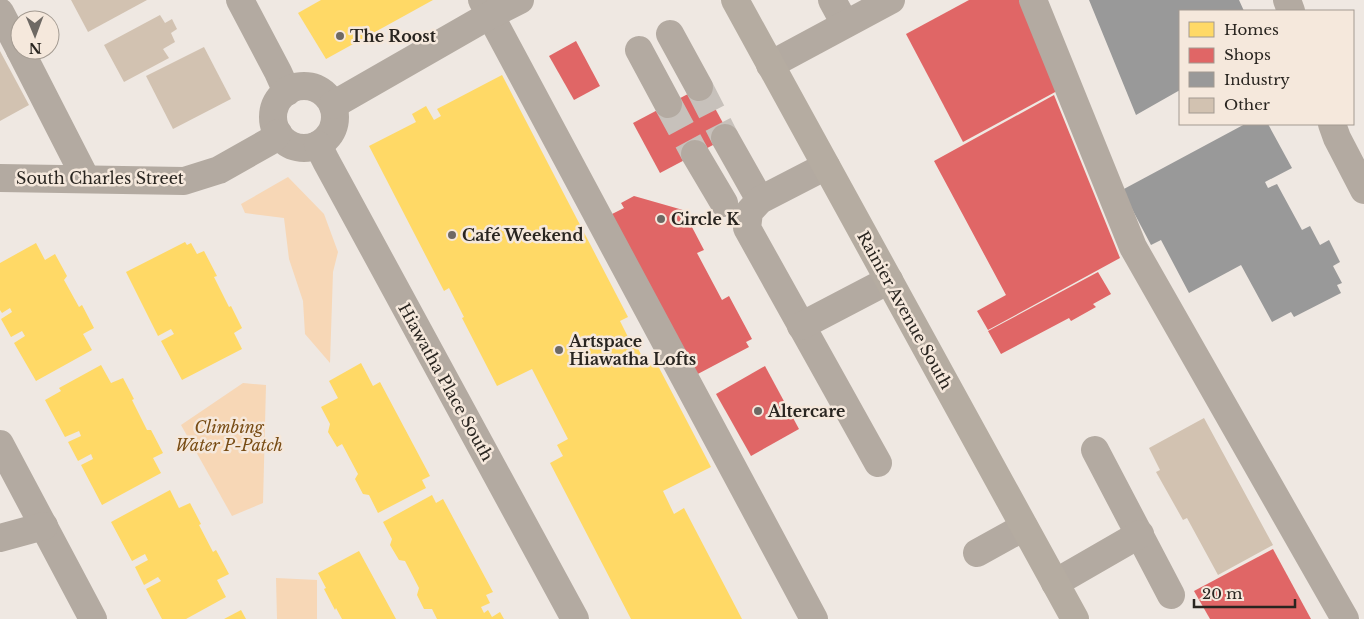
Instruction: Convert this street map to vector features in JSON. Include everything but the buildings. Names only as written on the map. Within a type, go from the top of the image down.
[{"type":"main road","name":"Rainier Avenue South","points":[[736,0],[1075,619]]},
{"type":"street","points":[[240,0],[287,92]]},
{"type":"street","points":[[333,105],[486,8],[520,0]]},
{"type":"street","points":[[832,0],[846,24]]},
{"type":"street","points":[[770,65],[890,0]]},
{"type":"street","points":[[1033,0],[1133,247],[1345,619]]},
{"type":"street","points":[[486,8],[814,619]]},
{"type":"street","points":[[0,12],[10,31]]},
{"type":"street","points":[[670,34],[699,88]]},
{"type":"street","points":[[639,50],[668,104]]},
{"type":"street","points":[[25,60],[86,179]]},
{"type":"street","points":[[300,87],[310,87],[320,91],[333,105],[334,125],[330,134],[318,144],[304,148],[294,147],[278,134],[274,124],[273,113],[276,103],[287,92],[300,87]]},
{"type":"street","points":[[1332,125],[1337,138],[1364,190]]},
{"type":"street","name":"South Charles Street","points":[[0,178],[184,180],[219,170],[272,140],[278,134]]},
{"type":"street","points":[[725,138],[760,200]]},
{"type":"street","name":"Hiawatha Place South","points":[[318,144],[575,619]]},
{"type":"street","points":[[695,154],[724,203]]},
{"type":"street","points":[[826,166],[760,200],[749,212],[748,228],[878,463]]},
{"type":"street","points":[[801,326],[888,280]]},
{"type":"street","points":[[0,444],[93,619]]},
{"type":"street","points":[[1095,450],[1171,595]]},
{"type":"street","points":[[0,538],[44,526]]},
{"type":"street","points":[[977,553],[1024,527]]},
{"type":"street","points":[[1055,583],[1140,534]]},
{"type":"green space","points":[[288,177],[324,214],[338,252],[333,272],[330,363],[305,334],[303,301],[289,259],[284,218],[245,213],[241,204]]},
{"type":"green space","name":"Climbing Water P-Patch","points":[[243,383],[266,385],[263,503],[232,516],[181,425]]},
{"type":"green space","points":[[276,578],[317,580],[317,619],[277,619]]},
{"type":"tunnel","points":[[699,87],[725,138]]},
{"type":"tunnel","points":[[668,104],[695,154]]},
{"type":"place","name":"The Roost","points":[[340,36]]},
{"type":"place","name":"Circle K","points":[[661,219]]},
{"type":"place","name":"Café Weekend","points":[[452,235]]},
{"type":"place","name":"Artspace Hiawatha Lofts","points":[[559,350]]},
{"type":"place","name":"Altercare","points":[[758,411]]}]
